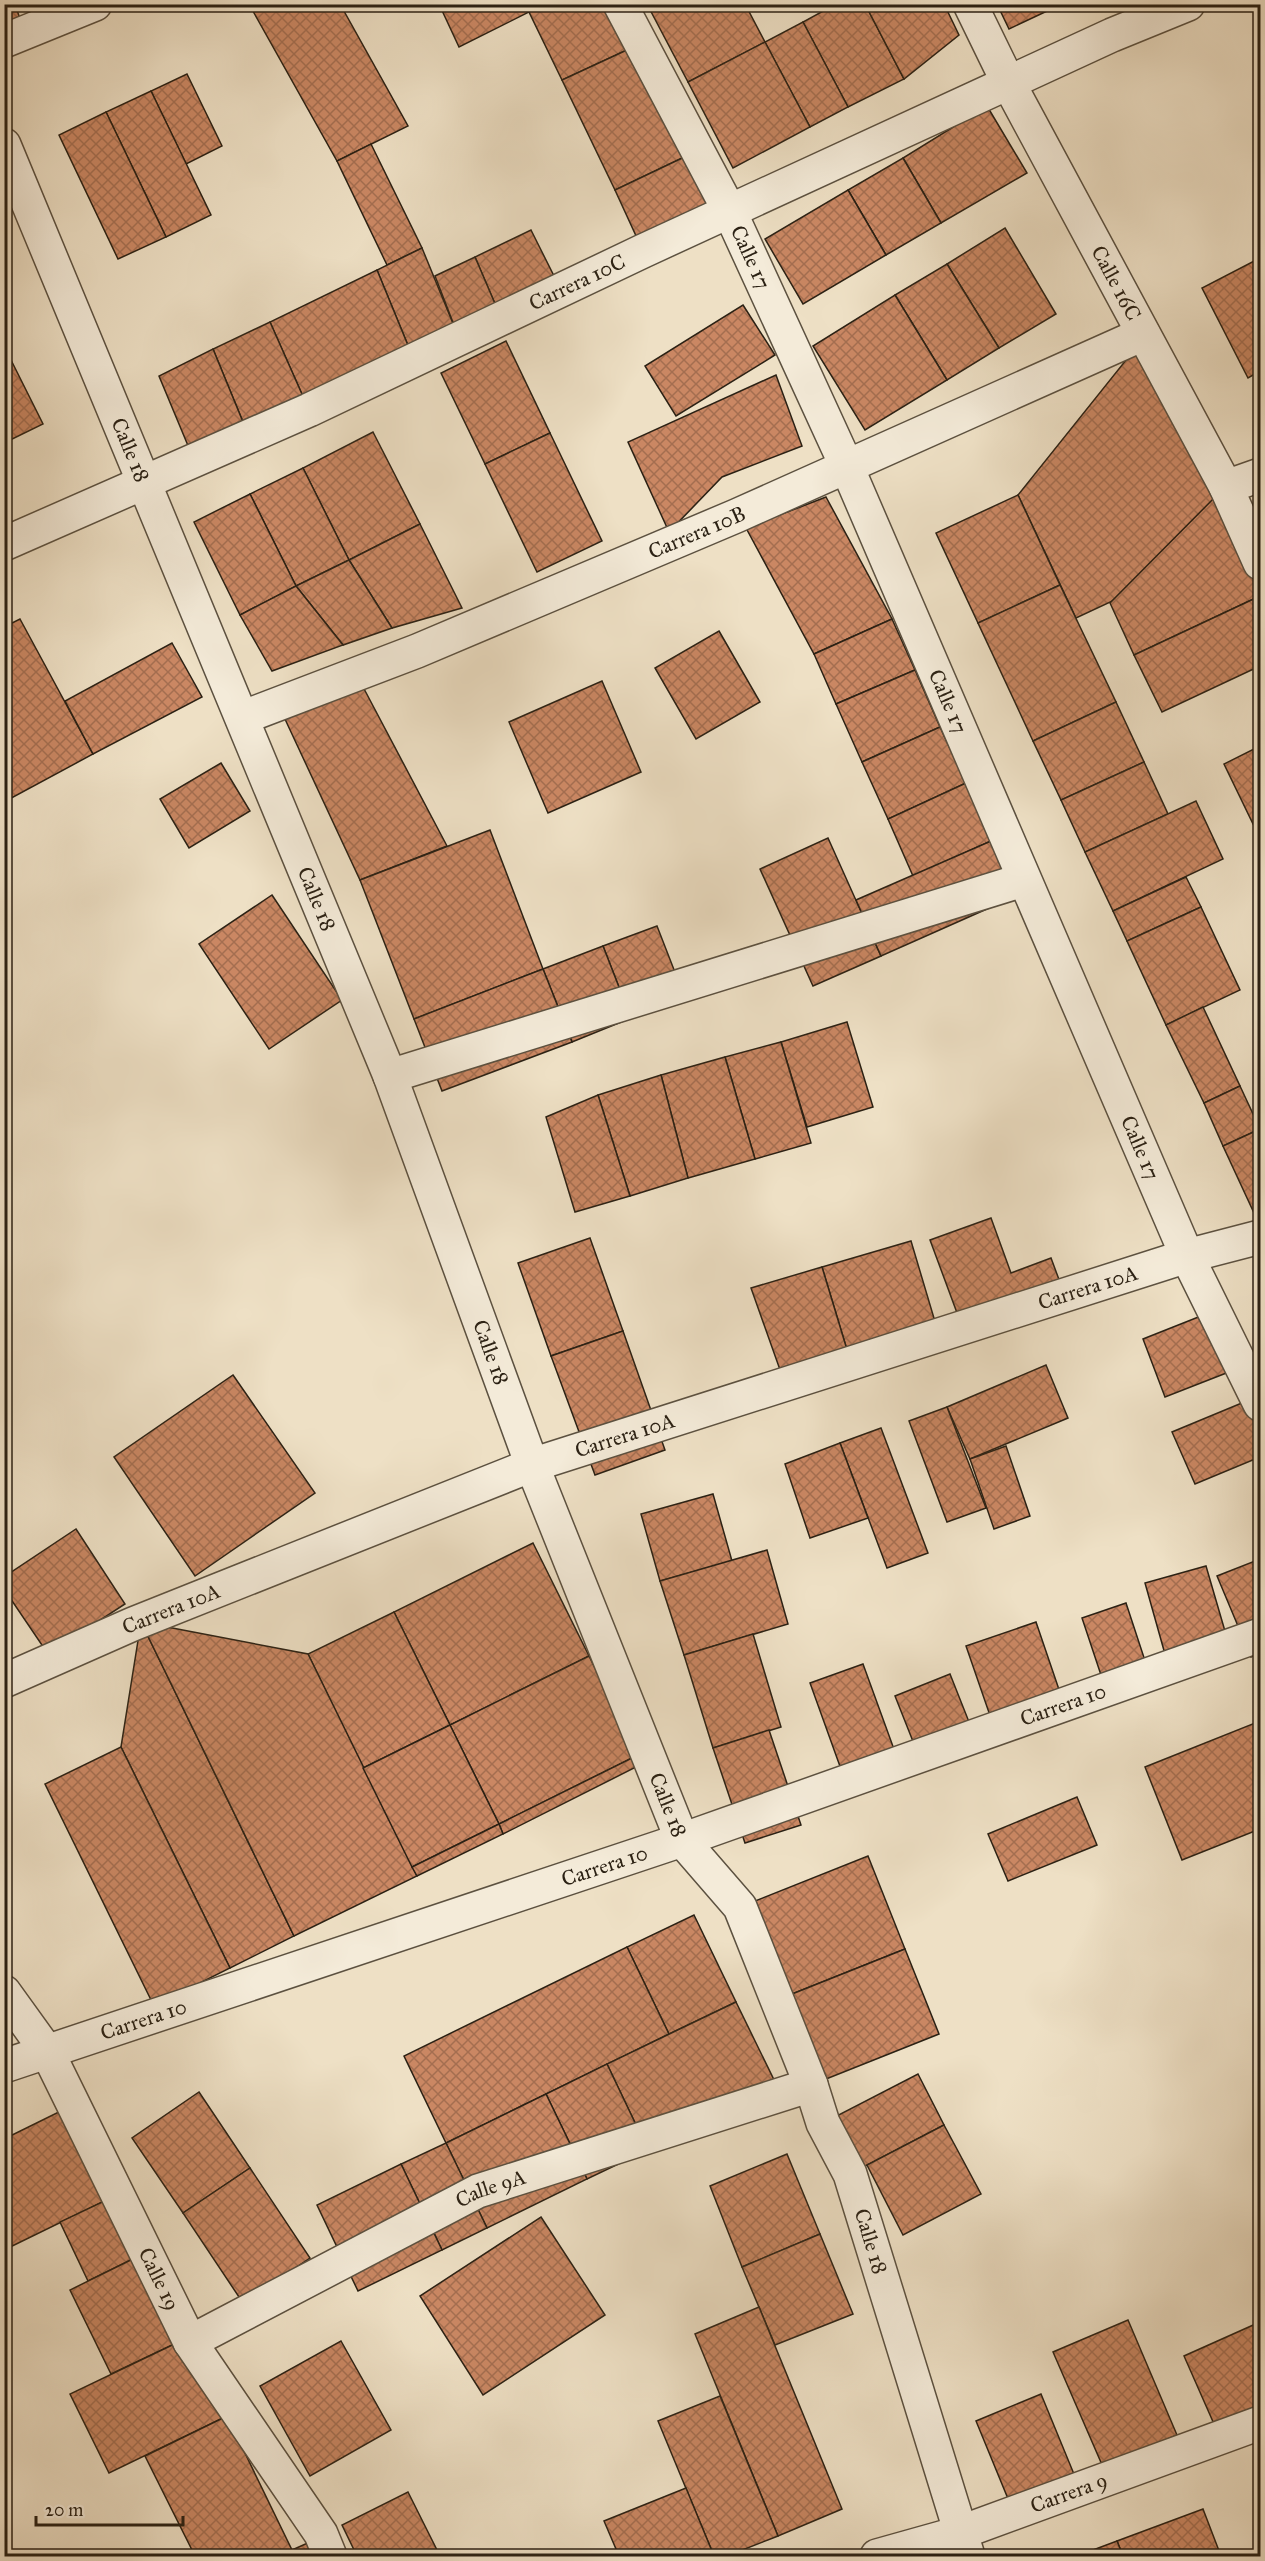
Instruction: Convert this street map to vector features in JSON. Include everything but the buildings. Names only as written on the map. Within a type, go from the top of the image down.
[{"type":"street","points":[[4,41],[55,12],[95,4]]},
{"type":"street","name":"Calle 17","points":[[620,4],[730,212],[847,467],[1023,880],[1187,1256],[1260,1404]]},
{"type":"street","name":"Calle 16C","points":[[970,4],[1008,82],[1077,206],[1226,487],[1260,563]]},
{"type":"street","name":"Carrera 10C","points":[[4,544],[145,480],[309,410],[643,251],[1008,82],[1188,4]]},
{"type":"street","name":"Calle 18","points":[[4,145],[244,717],[390,1076],[532,1466],[682,1840],[740,1907],[824,2123],[850,2174],[963,2545]]},
{"type":"street","name":"Carrera 10B","points":[[244,717],[417,651],[847,467],[1143,334]]},
{"type":"street","points":[[1226,487],[1260,476]]},
{"type":"street","points":[[390,1076],[1023,880]]},
{"type":"street","name":"Carrera 10A","points":[[4,1681],[133,1624],[532,1466],[1187,1256],[1260,1237]]},
{"type":"street","name":"Carrera 10","points":[[4,2066],[682,1840],[1260,1635]]},
{"type":"street","name":"Calle 19","points":[[4,1992],[48,2053],[190,2342],[321,2534],[330,2556]]},
{"type":"street","name":"Calle 9A","points":[[190,2342],[478,2191],[811,2085]]},
{"type":"street","name":"Carrera 9","points":[[877,2556],[963,2545],[1260,2423]]}]
